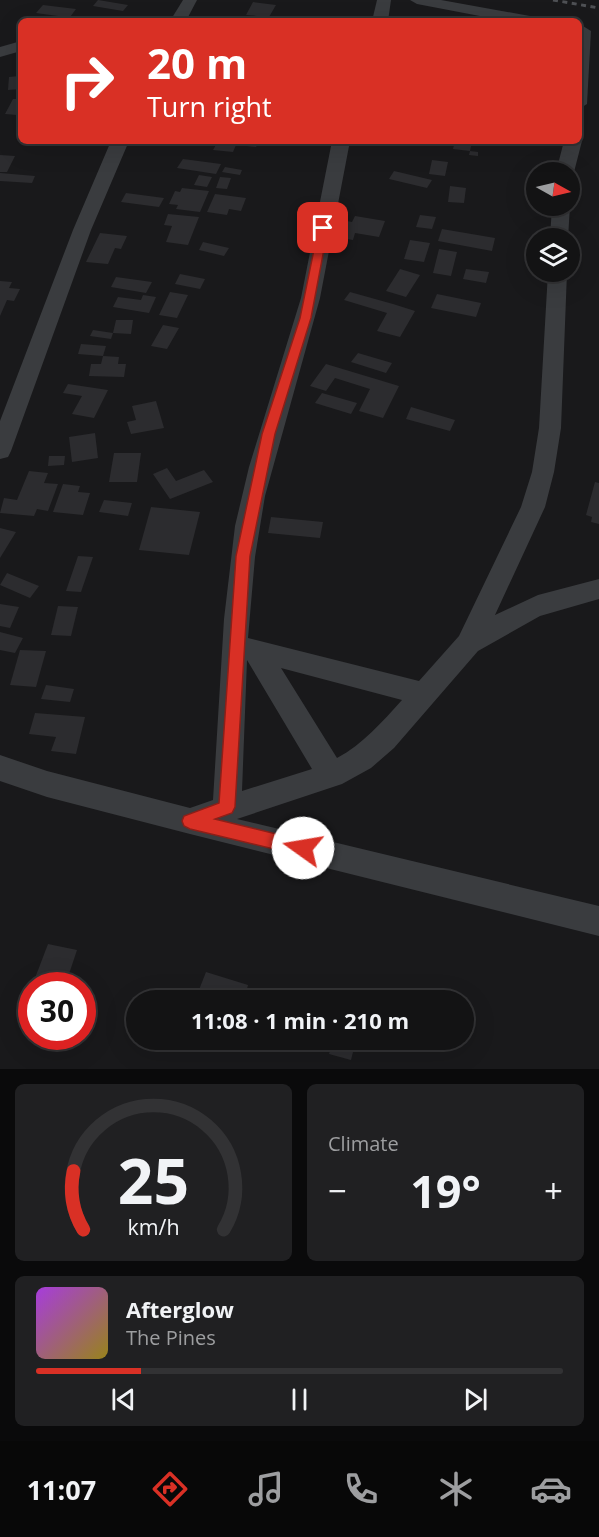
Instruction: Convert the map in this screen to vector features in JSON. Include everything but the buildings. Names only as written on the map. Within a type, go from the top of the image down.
[{"type":"street","points":[[180,18],[190,0]]},
{"type":"street","points":[[381,18],[384,0]]},
{"type":"street","points":[[417,0],[514,18]]},
{"type":"street","points":[[582,77],[587,32]]},
{"type":"street","points":[[0,41],[18,44]]},
{"type":"street","points":[[0,52],[18,46]]},
{"type":"street","points":[[0,451],[82,230],[119,144]]},
{"type":"street","points":[[227,807],[247,649],[243,556],[255,490],[269,434],[305,318],[316,273],[329,186],[340,144]]},
{"type":"street","points":[[568,162],[572,144]]},
{"type":"street","points":[[469,643],[533,507],[543,472],[550,428],[556,282]]},
{"type":"street","points":[[190,821],[227,807],[332,775],[361,759],[384,739],[469,643],[514,614],[567,594],[599,589]]},
{"type":"street","points":[[247,649],[424,694]]},
{"type":"street","points":[[247,649],[332,775]]},
{"type":"street","points":[[0,768],[47,783],[190,821],[599,921]]},
{"type":"railway","points":[[553,0],[599,8]]},
{"type":"route","points":[[303,848],[190,821],[227,807],[243,556],[255,490],[269,434],[305,318],[316,273],[323,228]]}]
